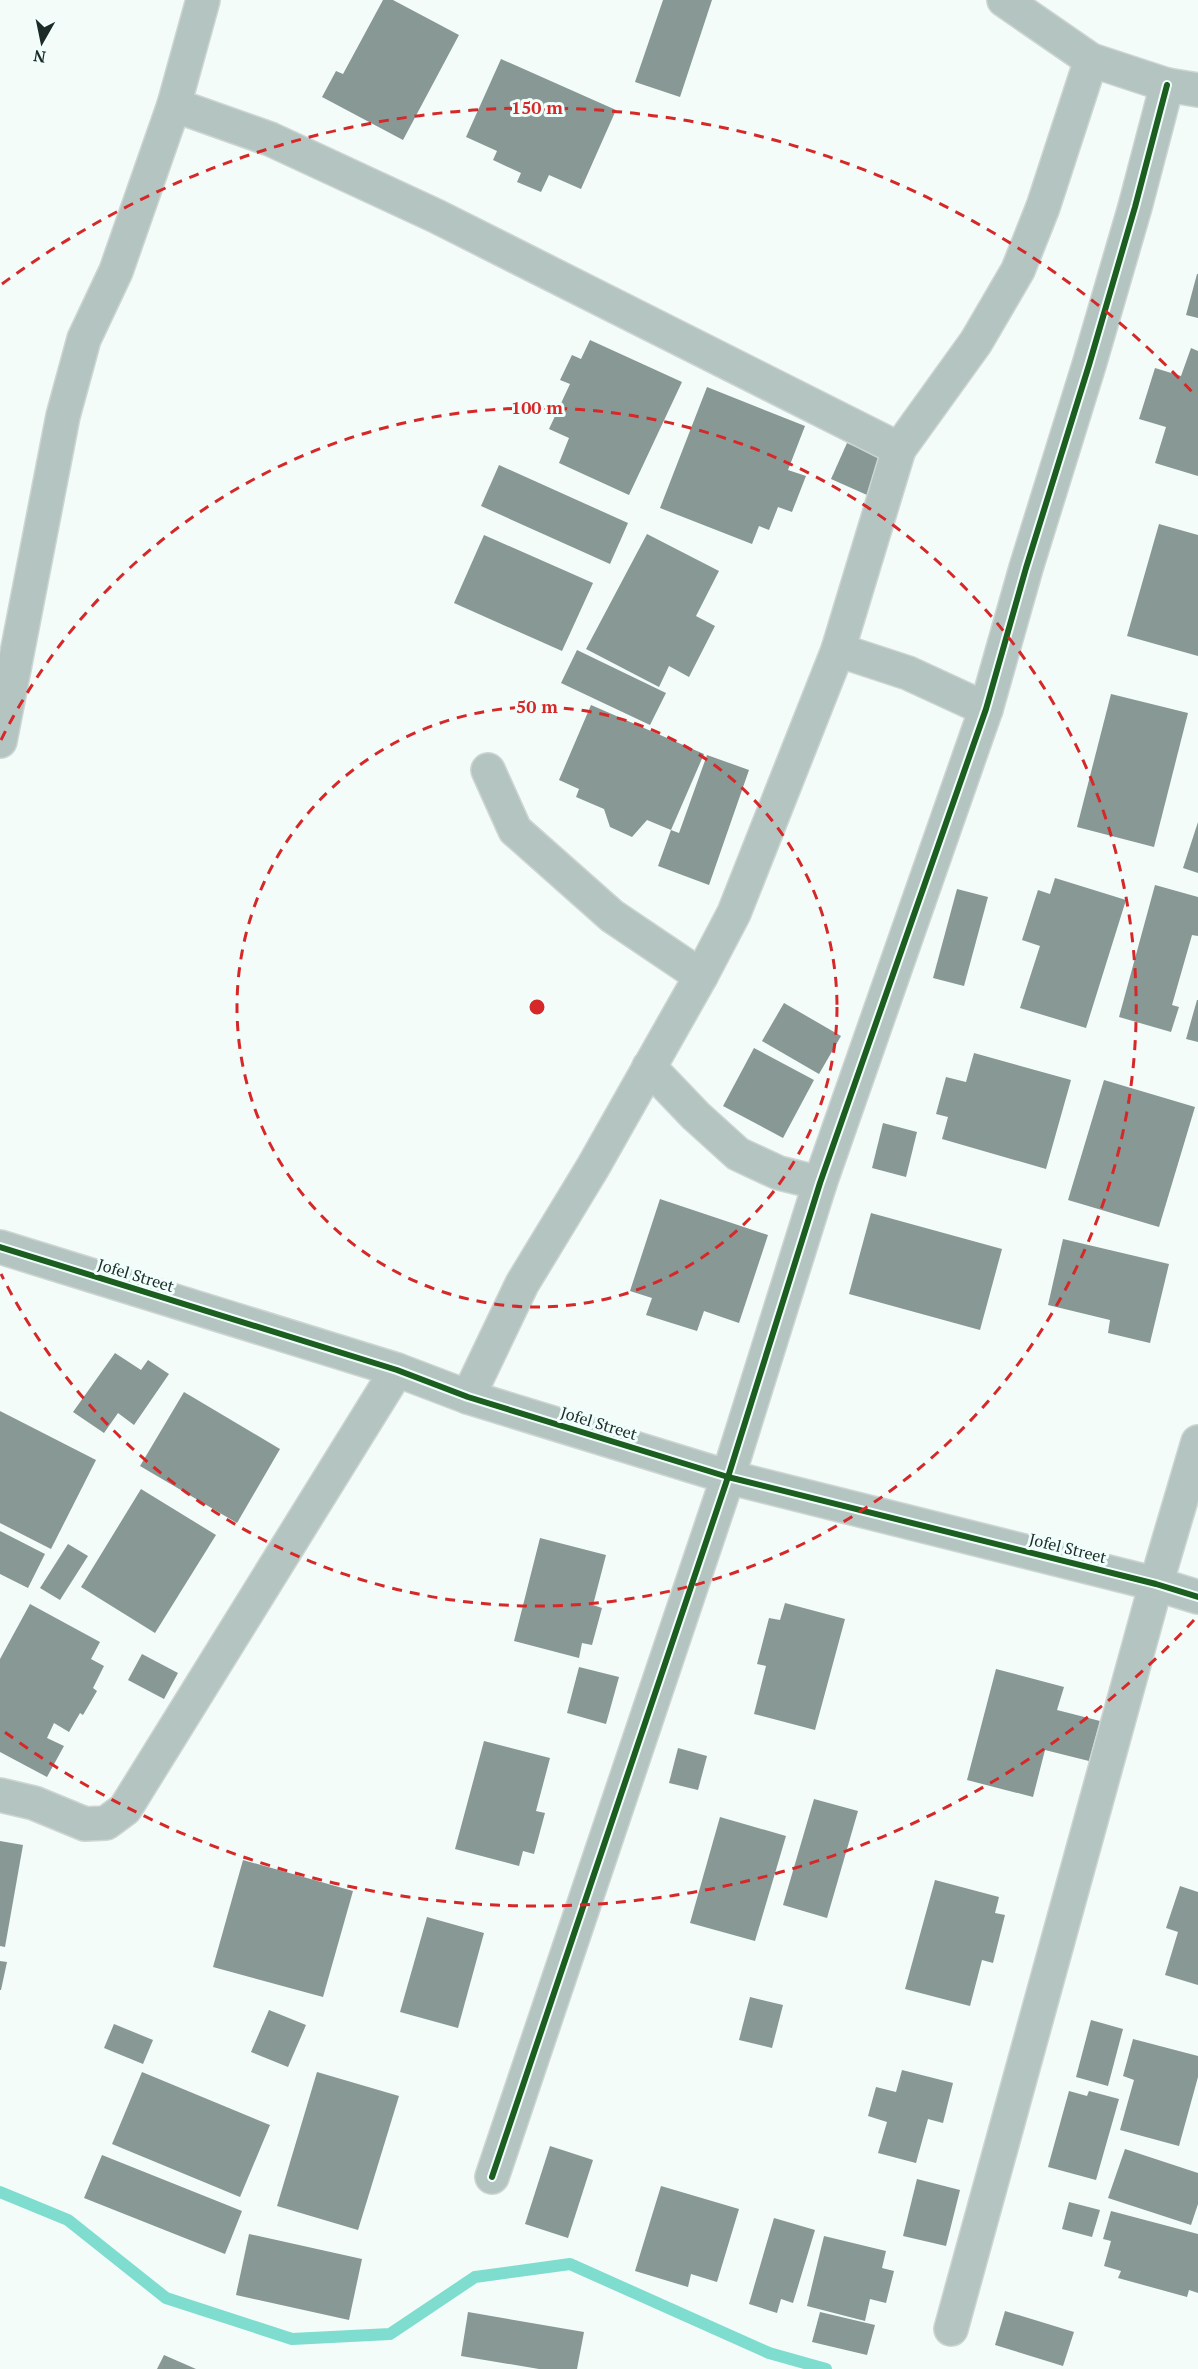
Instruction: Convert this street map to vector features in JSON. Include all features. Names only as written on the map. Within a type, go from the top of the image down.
[{"type":"street","points":[[0,741],[63,416],[84,339],[116,271],[174,105],[203,0]]},
{"type":"street","points":[[492,2177],[728,1477],[820,1183],[986,709],[1026,568],[1106,309],[1183,87],[1091,60],[1004,0]]},
{"type":"street","points":[[468,1396],[522,1284],[593,1167],[701,976],[734,912],[838,650],[899,449],[976,342],[1018,270],[1042,207],[1091,60]]},
{"type":"street","points":[[174,105],[270,139],[426,211],[899,449]]},
{"type":"street","points":[[838,650],[908,673],[986,709]]},
{"type":"street","points":[[488,770],[515,830],[612,916],[701,976]]},
{"type":"street","points":[[649,1068],[696,1116],[738,1154],[779,1173],[820,1183]]},
{"type":"street","name":"Jofel Street","points":[[0,1246],[397,1370],[468,1396],[728,1477],[1156,1584],[1198,1597]]},
{"type":"street","points":[[0,1795],[34,1803],[85,1824],[106,1823],[125,1809],[397,1370]]},
{"type":"street","points":[[951,2329],[1156,1584],[1198,1442]]},
{"type":"building","points":[[383,0],[393,0],[459,35],[403,140],[322,97],[336,71],[343,74]]},
{"type":"building","points":[[663,0],[712,0],[680,97],[635,82]]},
{"type":"building","points":[[501,59],[616,110],[581,189],[549,175],[541,192],[517,182],[521,173],[493,160],[497,151],[466,137]]},
{"type":"building","points":[[1198,274],[1198,318],[1186,315]]},
{"type":"building","points":[[590,340],[682,382],[629,495],[559,463],[569,438],[549,429],[570,384],[560,380],[572,355],[581,359]]},
{"type":"building","points":[[1191,348],[1198,351],[1198,476],[1155,463],[1166,427],[1139,419],[1155,368],[1181,376]]},
{"type":"building","points":[[707,387],[805,426],[788,470],[806,476],[792,512],[778,507],[769,530],[759,526],[752,544],[660,508]]},
{"type":"building","points":[[847,443],[883,458],[867,495],[831,479]]},
{"type":"building","points":[[499,465],[628,523],[610,564],[481,506]]},
{"type":"building","points":[[1159,524],[1198,535],[1198,656],[1127,636]]},
{"type":"building","points":[[647,534],[719,571],[696,616],[715,626],[689,677],[669,666],[659,687],[586,649]]},
{"type":"building","points":[[484,535],[593,583],[562,651],[454,603]]},
{"type":"building","points":[[577,650],[666,693],[650,725],[561,683]]},
{"type":"building","points":[[1111,694],[1188,713],[1154,847],[1077,827]]},
{"type":"building","points":[[591,705],[704,754],[671,830],[647,820],[632,837],[610,827],[604,809],[576,797],[579,789],[559,780]]},
{"type":"building","points":[[707,755],[749,770],[709,885],[658,866],[671,830],[679,833]]},
{"type":"building","points":[[1198,822],[1198,873],[1183,868]]},
{"type":"building","points":[[1055,878],[1126,900],[1086,1028],[1020,1008],[1040,946],[1022,940],[1038,890],[1050,894]]},
{"type":"building","points":[[1155,885],[1198,897],[1198,936],[1192,935],[1172,1005],[1179,1007],[1171,1032],[1119,1017]]},
{"type":"building","points":[[957,889],[988,897],[964,986],[933,978]]},
{"type":"building","points":[[1198,1000],[1198,1042],[1186,1039]]},
{"type":"building","points":[[784,1003],[841,1036],[819,1074],[762,1041]]},
{"type":"building","points":[[754,1048],[814,1080],[783,1138],[723,1106]]},
{"type":"building","points":[[974,1053],[1071,1080],[1046,1169],[942,1139],[948,1117],[936,1114],[946,1077],[966,1082]]},
{"type":"building","points":[[1104,1080],[1195,1107],[1159,1227],[1068,1200]]},
{"type":"building","points":[[883,1123],[917,1132],[906,1177],[872,1168]]},
{"type":"building","points":[[660,1199],[768,1235],[739,1323],[704,1311],[697,1331],[646,1315],[652,1298],[630,1291]]},
{"type":"building","points":[[871,1213],[1002,1249],[980,1330],[849,1294]]},
{"type":"building","points":[[1063,1239],[1169,1264],[1150,1343],[1108,1333],[1110,1320],[1048,1305]]},
{"type":"building","points":[[115,1353],[141,1370],[148,1360],[169,1374],[134,1425],[118,1413],[104,1433],[73,1412]]},
{"type":"building","points":[[184,1392],[280,1449],[237,1523],[140,1466]]},
{"type":"building","points":[[0,1411],[96,1460],[51,1549],[0,1523]]},
{"type":"building","points":[[141,1489],[216,1535],[155,1633],[81,1587]]},
{"type":"building","points":[[0,1531],[45,1554],[28,1588],[0,1574]]},
{"type":"building","points":[[540,1538],[606,1555],[593,1605],[602,1608],[592,1645],[582,1643],[579,1658],[514,1641]]},
{"type":"building","points":[[68,1544],[88,1556],[60,1600],[40,1588]]},
{"type":"building","points":[[785,1603],[845,1619],[815,1730],[754,1714],[766,1666],[757,1664],[769,1618],[780,1620]]},
{"type":"building","points":[[30,1604],[100,1642],[91,1659],[104,1666],[93,1688],[97,1691],[83,1715],[80,1713],[69,1732],[54,1723],[47,1738],[64,1746],[47,1777],[0,1752],[0,1659]]},
{"type":"building","points":[[142,1654],[178,1673],[164,1699],[128,1680]]},
{"type":"building","points":[[579,1667],[619,1677],[606,1724],[567,1713]]},
{"type":"building","points":[[996,1669],[1064,1687],[1057,1710],[1100,1721],[1089,1761],[1045,1750],[1033,1797],[967,1780]]},
{"type":"building","points":[[484,1741],[550,1758],[536,1811],[545,1813],[534,1854],[523,1851],[519,1866],[455,1849]]},
{"type":"building","points":[[678,1748],[707,1756],[698,1790],[669,1783]]},
{"type":"building","points":[[814,1799],[858,1811],[827,1918],[783,1905]]},
{"type":"building","points":[[720,1817],[786,1836],[755,1941],[690,1923]]},
{"type":"building","points":[[0,1841],[23,1845],[5,1947],[0,1946]]},
{"type":"building","points":[[243,1860],[353,1891],[323,1997],[213,1967]]},
{"type":"building","points":[[935,1880],[999,1897],[995,1913],[1005,1915],[993,1963],[982,1960],[970,2006],[905,1989]]},
{"type":"building","points":[[1180,1886],[1198,1892],[1198,1985],[1165,1975],[1178,1932],[1166,1928]]},
{"type":"building","points":[[427,1917],[484,1933],[458,2028],[400,2012]]},
{"type":"building","points":[[0,1961],[7,1962],[1,1990],[0,1990]]},
{"type":"building","points":[[750,1997],[783,2005],[772,2048],[739,2040]]},
{"type":"building","points":[[269,2010],[306,2025],[288,2067],[251,2052]]},
{"type":"building","points":[[1091,2020],[1123,2029],[1108,2086],[1076,2077]]},
{"type":"building","points":[[114,2024],[153,2040],[143,2064],[104,2048]]},
{"type":"building","points":[[1133,2039],[1198,2056],[1198,2077],[1179,2146],[1120,2130],[1134,2080],[1123,2076]]},
{"type":"building","points":[[902,2070],[953,2083],[943,2123],[928,2119],[916,2163],[878,2153],[887,2122],[868,2116],[876,2087],[896,2092]]},
{"type":"building","points":[[142,2072],[270,2125],[240,2197],[112,2144]]},
{"type":"building","points":[[317,2072],[399,2096],[358,2230],[277,2206]]},
{"type":"building","points":[[1069,2091],[1087,2096],[1089,2091],[1119,2099],[1096,2180],[1048,2167]]},
{"type":"building","points":[[550,2146],[593,2160],[568,2238],[525,2224]]},
{"type":"building","points":[[1125,2149],[1198,2173],[1198,2204],[1191,2225],[1108,2198]]},
{"type":"building","points":[[102,2155],[242,2211],[225,2254],[84,2198]]},
{"type":"building","points":[[917,2179],[960,2190],[946,2246],[903,2236]]},
{"type":"building","points":[[661,2186],[739,2209],[717,2282],[691,2274],[688,2287],[635,2271]]},
{"type":"building","points":[[1069,2202],[1100,2210],[1092,2237],[1062,2229]]},
{"type":"building","points":[[1111,2211],[1198,2234],[1198,2293],[1189,2290],[1187,2297],[1118,2278],[1121,2271],[1104,2266],[1111,2241],[1103,2239]]},
{"type":"building","points":[[774,2218],[815,2230],[793,2303],[781,2299],[777,2313],[749,2304]]},
{"type":"building","points":[[249,2234],[362,2259],[349,2320],[236,2295]]},
{"type":"building","points":[[824,2236],[886,2251],[882,2268],[894,2271],[886,2303],[870,2299],[865,2321],[807,2306]]},
{"type":"building","points":[[1005,2311],[1074,2332],[1063,2366],[995,2345]]},
{"type":"building","points":[[468,2312],[584,2332],[577,2369],[539,2369],[461,2356]]},
{"type":"building","points":[[820,2312],[875,2325],[867,2355],[812,2342]]},
{"type":"building","points":[[164,2355],[196,2369],[157,2369]]},
{"type":"waterway","points":[[0,2192],[68,2220],[166,2298],[292,2339],[390,2334],[475,2277],[570,2264],[769,2353],[826,2369]]},
{"type":"cycle path","points":[[492,2177],[728,1477],[820,1183],[986,709],[1135,207],[1167,85]]},
{"type":"cycle path","points":[[0,1247],[397,1370],[468,1397],[728,1477],[1156,1584],[1198,1597]]}]
